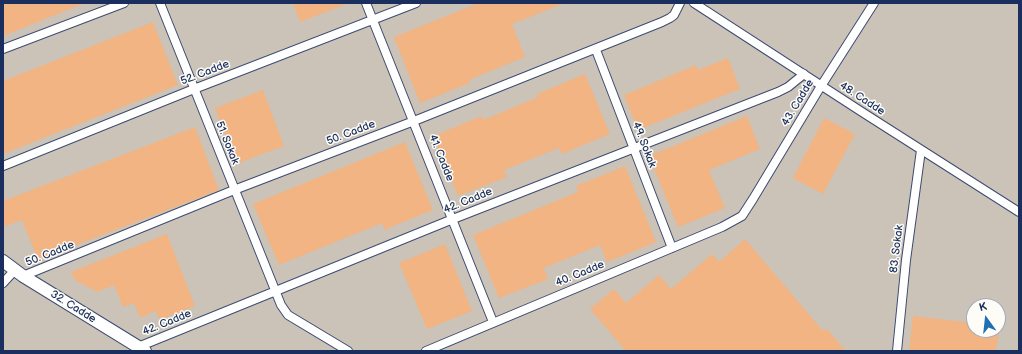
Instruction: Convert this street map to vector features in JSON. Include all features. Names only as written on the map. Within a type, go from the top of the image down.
[{"type":"street","points":[[3,49],[124,3]]},
{"type":"street","name":"51. Sokak","points":[[160,3],[274,291]]},
{"type":"street","name":"41. Cadde","points":[[366,3],[493,322]]},
{"type":"street","name":"52. Cadde","points":[[3,166],[194,89],[416,3]]},
{"type":"street","name":"50. Cadde","points":[[3,283],[19,274],[596,50],[670,18],[677,10],[680,3]]},
{"type":"street","name":"48. Cadde","points":[[694,3],[1019,212]]},
{"type":"street","name":"43. Cadde","points":[[742,216],[821,86],[874,3]]},
{"type":"street","name":"49. Sokak","points":[[596,50],[672,248]]},
{"type":"street","name":"42. Cadde","points":[[141,349],[274,291],[453,219],[778,92],[788,87],[804,74]]},
{"type":"street","name":"83. Sokak","points":[[897,351],[906,260],[921,150]]},
{"type":"street","name":"40. Cadde","points":[[426,351],[722,227],[742,216]]},
{"type":"street","name":"32. Cadde","points":[[3,261],[19,274],[141,349]]},
{"type":"street","points":[[274,291],[288,315],[348,351]]},
{"type":"shaded area","points":[[3,3],[1019,3],[1019,351],[3,351]]},
{"type":"building","points":[[3,3],[85,3],[3,36]]},
{"type":"building","points":[[293,3],[347,3],[347,4],[300,22]]},
{"type":"building","points":[[479,3],[565,3],[512,24],[525,57],[469,80],[470,83],[420,103],[394,37]]},
{"type":"building","points":[[153,22],[178,85],[3,154],[3,81]]},
{"type":"building","points":[[728,58],[740,89],[638,130],[624,95],[696,65],[698,70]]},
{"type":"building","points":[[585,74],[610,134],[562,154],[559,148],[504,170],[507,177],[458,196],[433,136],[482,116],[483,120],[538,97],[537,94]]},
{"type":"building","points":[[263,90],[284,146],[236,164],[215,108]]},
{"type":"building","points":[[747,116],[760,149],[709,170],[725,208],[678,227],[649,156]]},
{"type":"building","points":[[824,118],[855,134],[823,194],[793,178]]},
{"type":"building","points":[[195,127],[219,190],[38,260],[22,220],[3,227],[3,201]]},
{"type":"building","points":[[405,142],[433,210],[384,230],[382,223],[279,265],[253,204]]},
{"type":"building","points":[[625,166],[656,242],[607,262],[600,245],[544,268],[548,279],[499,298],[473,235],[578,192],[576,186]]},
{"type":"building","points":[[167,234],[195,306],[160,320],[156,311],[140,318],[134,303],[123,307],[114,285],[97,292],[75,280],[71,272]]},
{"type":"building","points":[[745,239],[823,331],[826,328],[846,351],[626,351],[590,309],[614,289],[626,303],[659,275],[671,289],[712,254],[719,262]]},
{"type":"building","points":[[445,244],[472,311],[427,329],[399,263]]},
{"type":"building","points":[[913,316],[966,322],[966,338],[998,338],[996,351],[909,351]]}]
